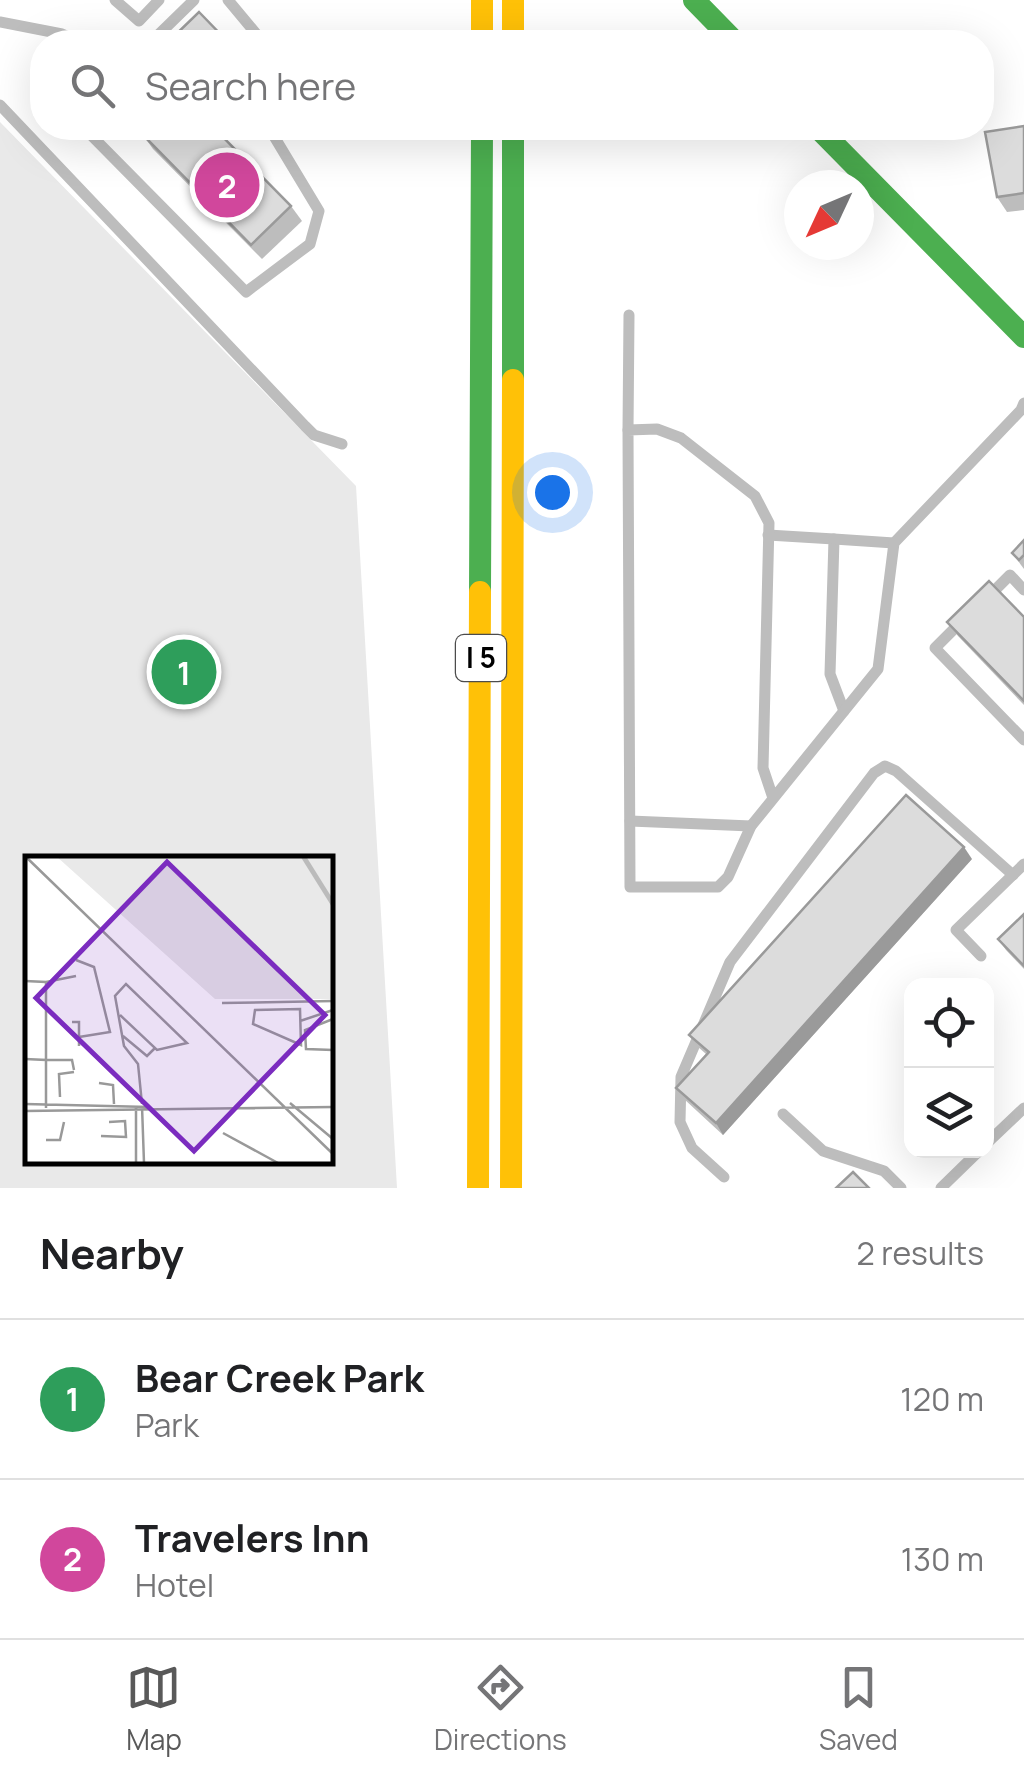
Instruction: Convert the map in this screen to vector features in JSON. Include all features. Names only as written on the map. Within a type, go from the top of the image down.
[{"type":"main road","points":[[482,0],[482,30]]},
{"type":"main road","points":[[513,30],[514,0]]},
{"type":"main road","points":[[694,0],[724,30]]},
{"type":"main road","name":"I 5","points":[[478,1188],[482,140]]},
{"type":"main road","name":"I 5","points":[[511,1188],[513,140]]},
{"type":"main road","points":[[830,140],[1024,338]]},
{"type":"lane","points":[[115,0],[138,22],[159,0]]},
{"type":"lane","points":[[163,30],[194,0]]},
{"type":"lane","points":[[228,0],[253,30]]},
{"type":"lane","points":[[0,22],[41,30]]},
{"type":"lane","points":[[0,105],[30,137]]},
{"type":"lane","points":[[33,140],[314,435],[342,444]]},
{"type":"lane","points":[[96,140],[246,292],[310,244],[318,210],[276,140]]},
{"type":"lane","points":[[629,315],[630,887],[718,888],[728,876],[751,826],[878,668],[894,544],[1023,407]]},
{"type":"lane","points":[[628,430],[657,429],[681,438],[755,496],[769,523],[764,768],[774,798]]},
{"type":"lane","points":[[768,535],[894,544]]},
{"type":"lane","points":[[834,538],[830,674],[844,711]]},
{"type":"lane","points":[[1024,590],[1010,576],[934,648],[1024,740]]},
{"type":"lane","points":[[724,1177],[692,1148],[680,1122],[681,1078],[730,962],[874,773],[885,766],[896,771],[1013,875]]},
{"type":"lane","points":[[630,821],[751,826]]},
{"type":"lane","points":[[982,956],[956,930],[1024,864]]},
{"type":"lane","points":[[994,1136],[1024,1108]]},
{"type":"lane","points":[[783,1114],[823,1151],[884,1171],[901,1188]]},
{"type":"lane","points":[[942,1188],[972,1158]]},
{"type":"shaded area","points":[[0,122],[356,486],[397,1188],[0,1188]]},
{"type":"building","points":[[199,12],[216,30],[180,30]]},
{"type":"building","points":[[1024,126],[1024,193],[997,197],[986,140],[994,140],[994,131]]},
{"type":"building","points":[[148,140],[226,140],[291,206],[251,245]]},
{"type":"building","points":[[1024,540],[1024,555],[1019,560],[1012,553]]},
{"type":"building","points":[[989,581],[1024,617],[1024,701],[947,622]]},
{"type":"building","points":[[906,795],[964,847],[716,1123],[676,1088],[709,1052],[689,1035]]},
{"type":"building","points":[[1024,914],[1024,966],[998,939]]},
{"type":"building","points":[[853,1172],[869,1188],[836,1188]]},
{"type":"traffic: fast","points":[[694,0],[723,30]]},
{"type":"traffic: fast","points":[[480,592],[482,140]]},
{"type":"traffic: fast","points":[[513,140],[513,380]]},
{"type":"traffic: fast","points":[[830,140],[1024,337]]},
{"type":"traffic: slow","points":[[482,0],[482,30]]},
{"type":"traffic: slow","points":[[513,0],[513,30]]},
{"type":"traffic: slow","points":[[511,1188],[513,380]]},
{"type":"traffic: slow","points":[[478,1188],[480,592]]},
{"type":"place","name":"Travelers Inn","points":[[227,185]]},
{"type":"place","name":"Bear Creek Park","points":[[184,672]]}]
